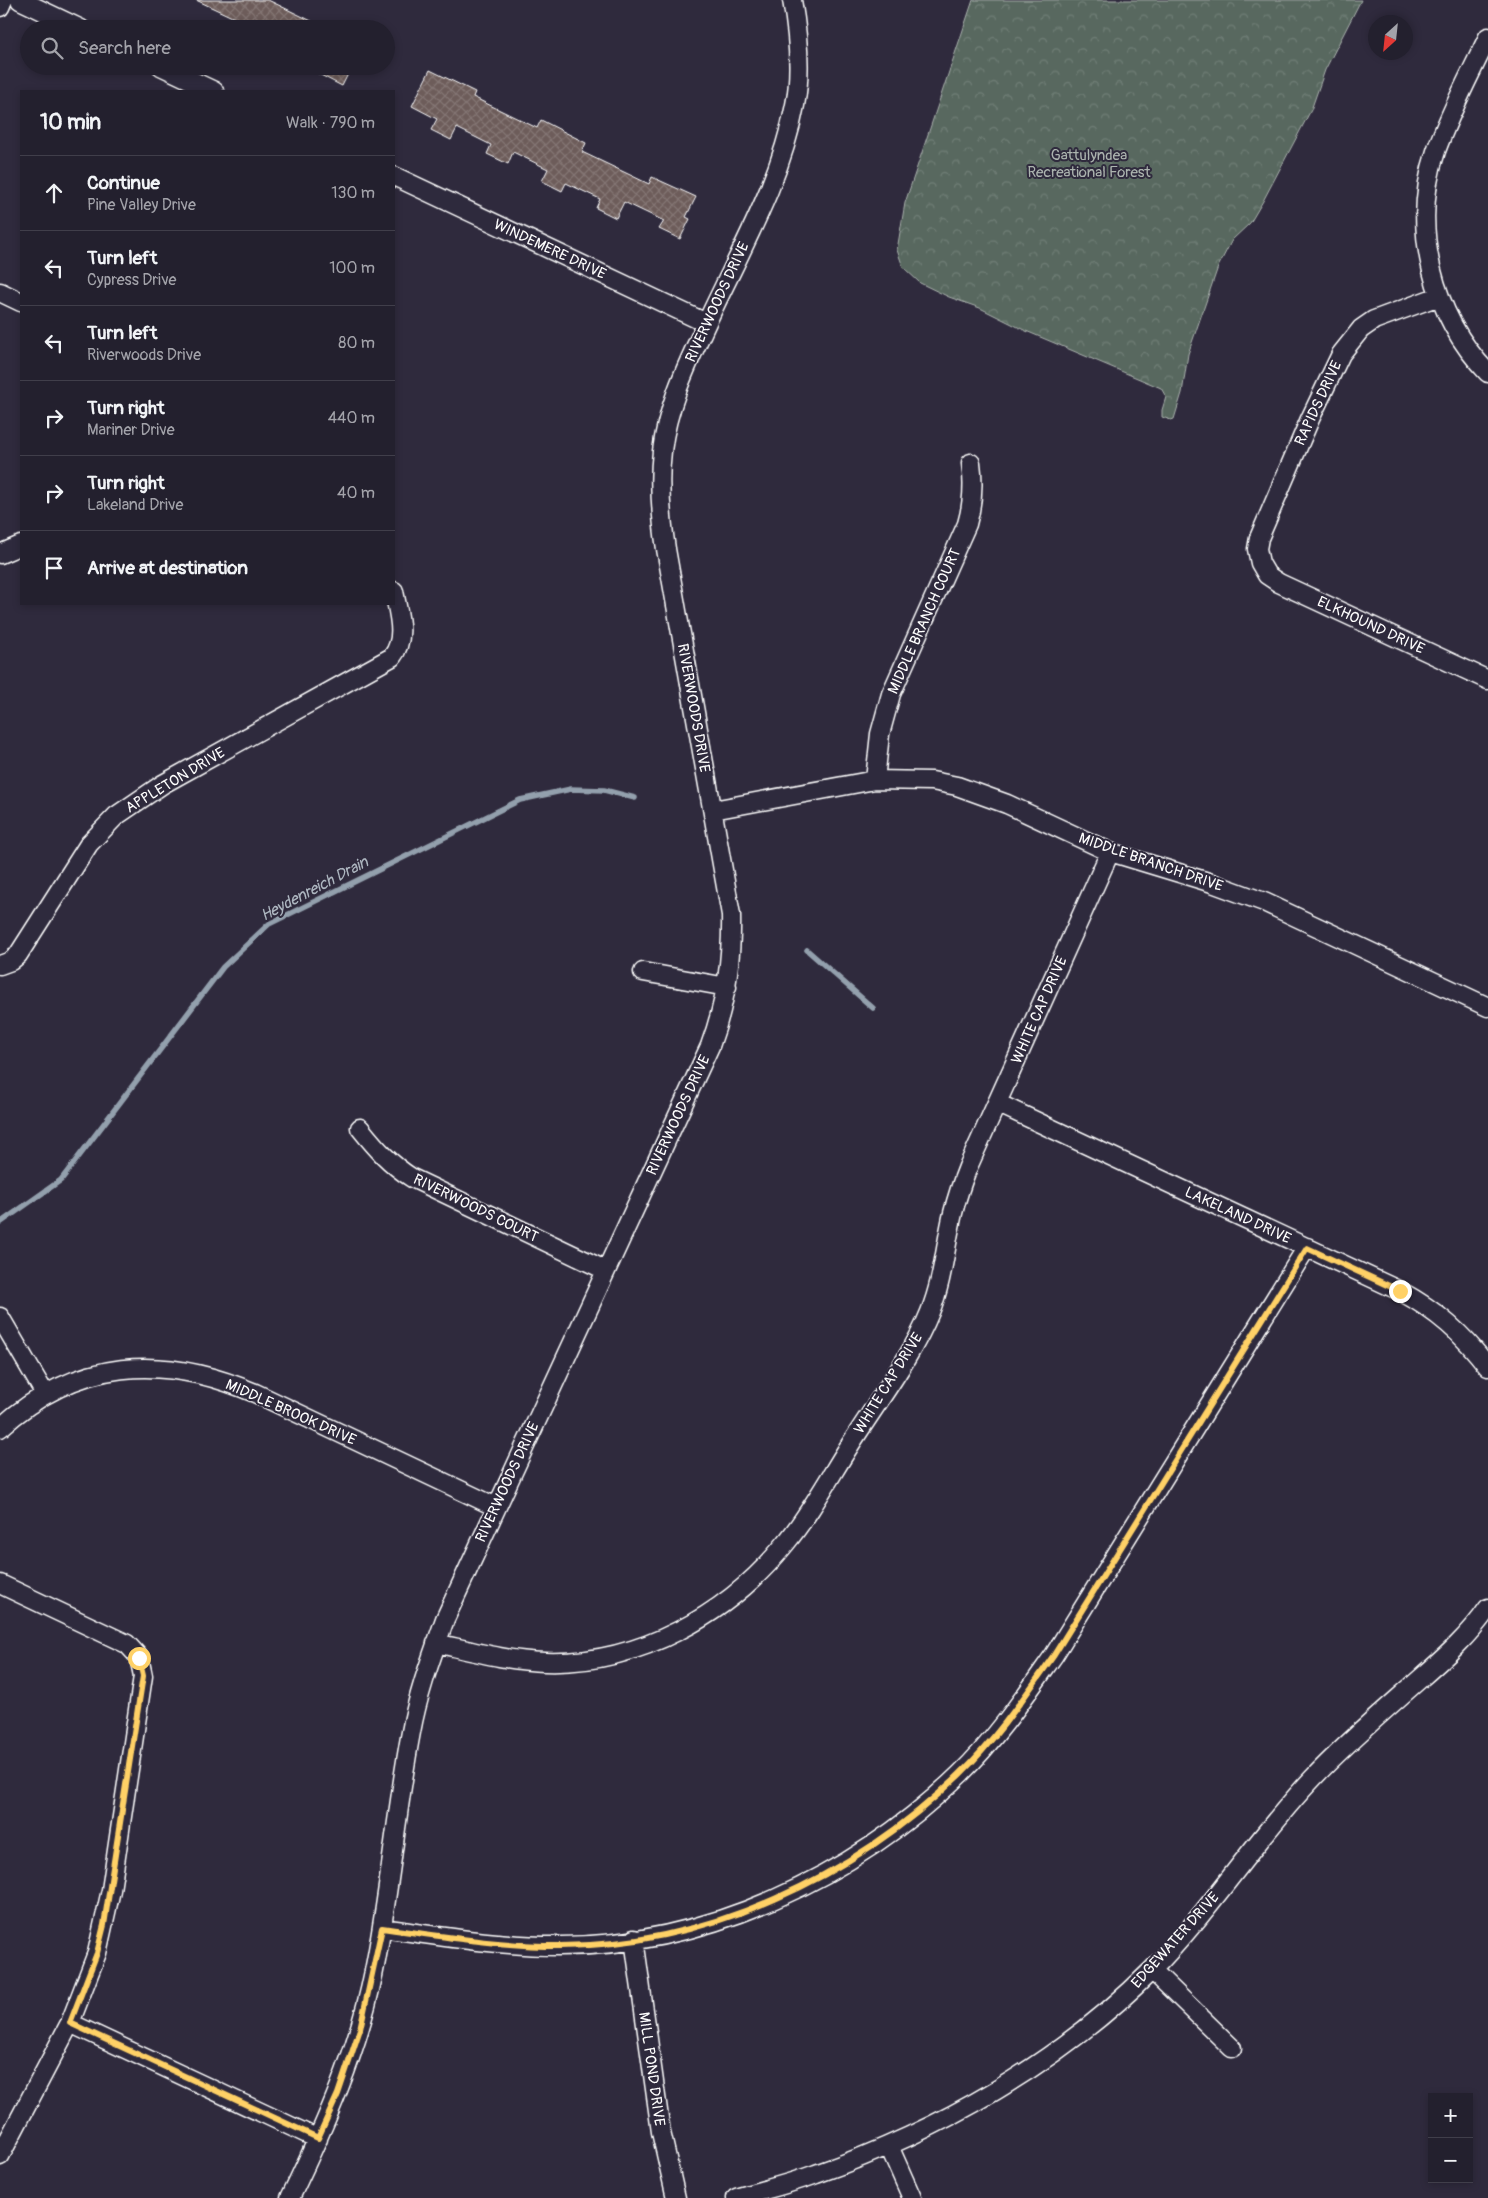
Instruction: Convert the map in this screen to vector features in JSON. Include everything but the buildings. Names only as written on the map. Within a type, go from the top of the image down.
[{"type":"street","points":[[0,7],[3,0]]},
{"type":"street","points":[[20,0],[62,20]]},
{"type":"street","name":"RIVERWOODS DRIVE","points":[[290,2198],[338,2094],[360,2029],[382,1928],[411,1730],[436,1642],[454,1598],[710,1046],[727,986],[730,961],[731,916],[666,549],[660,500],[662,450],[667,424],[680,381],[771,185],[788,134],[795,104],[798,75],[798,46],[792,0]]},
{"type":"street","points":[[1488,37],[1444,131],[1436,153],[1427,193],[1426,236],[1433,277],[1440,296],[1458,335],[1488,373]]},
{"type":"street","points":[[180,75],[212,90]]},
{"type":"street","name":"WINDEMERE DRIVE","points":[[395,176],[706,323]]},
{"type":"street","points":[[0,292],[20,302]]},
{"type":"street","name":"RAPIDS DRIVE","points":[[1260,563],[1257,549],[1259,538],[1280,486],[1330,376],[1349,342],[1374,320],[1440,296]]},
{"type":"street","name":"MIDDLE BRANCH COURT","points":[[875,780],[880,734],[891,694],[967,524],[972,506],[974,486],[971,463]]},
{"type":"street","points":[[0,554],[20,545]]},
{"type":"street","name":"ELKHOUND DRIVE","points":[[1260,563],[1267,574],[1279,583],[1488,680]]},
{"type":"street","name":"APPLETON DRIVE","points":[[1,965],[18,955],[89,844],[116,816],[163,784],[381,664],[398,650],[401,631],[395,597]]},
{"type":"street","name":"MIDDLE BRANCH DRIVE","points":[[712,810],[875,780],[932,781],[957,786],[1006,804],[1110,852],[1255,899],[1488,1007]]},
{"type":"street","name":"WHITE CAP DRIVE","points":[[436,1642],[494,1657],[522,1660],[577,1660],[631,1648],[684,1628],[708,1615],[751,1582],[787,1542],[802,1522],[923,1326],[942,1274],[959,1193],[968,1166],[1110,852]]},
{"type":"street","points":[[643,972],[727,986]]},
{"type":"street","name":"LAKELAND DRIVE","points":[[997,1103],[1421,1302],[1457,1329],[1488,1367]]},
{"type":"street","name":"RIVERWOODS COURT","points":[[360,1128],[379,1152],[394,1166],[412,1178],[605,1270]]},
{"type":"street","points":[[382,1928],[470,1940],[528,1945],[558,1946],[634,1939],[728,1917],[812,1881],[880,1841],[907,1821],[960,1774],[1008,1719],[1054,1655],[1307,1248]]},
{"type":"street","points":[[0,1317],[45,1394]]},
{"type":"street","name":"MIDDLE BROOK DRIVE","points":[[0,1428],[25,1407],[45,1394],[81,1379],[120,1369],[150,1367],[190,1371],[255,1393],[496,1507]]},
{"type":"street","points":[[0,1584],[127,1644],[139,1658],[143,1676],[111,1890],[97,1953],[70,2023],[0,2156]]},
{"type":"street","name":"EDGEWATER DRIVE","points":[[736,2198],[813,2176],[889,2146],[963,2110],[1014,2079],[1088,2026],[1152,1970],[1312,1779],[1335,1755],[1454,1649],[1488,1608]]},
{"type":"street","name":"MILL POND DRIVE","points":[[634,1939],[663,2146],[676,2198]]},
{"type":"street","points":[[1152,1970],[1232,2048]]},
{"type":"street","points":[[70,2023],[318,2138]]},
{"type":"street","points":[[889,2146],[912,2198]]},
{"type":"green space","name":"Gattulyndea Recreational Forest","points":[[973,0],[1361,0],[1325,70],[1311,110],[1263,201],[1250,223],[1232,240],[1218,267],[1188,354],[1182,393],[1174,419],[1162,417],[1166,397],[1161,388],[1026,331],[980,308],[949,297],[920,283],[903,267],[897,250],[905,203]]},
{"type":"waterway","name":"Heydenreich Drain","points":[[0,1223],[61,1180],[223,967],[269,924],[520,800],[571,789],[604,790],[635,798]]},
{"type":"waterway","name":"Heydenreich Drain","points":[[807,950],[873,1008]]},
{"type":"route","points":[[139,1658],[143,1676],[111,1890],[97,1953],[79,2004],[70,2023],[318,2138],[338,2094],[360,2029],[374,1972],[382,1928],[495,1943],[558,1946],[609,1943],[662,1934],[728,1917],[796,1889],[845,1863],[880,1841],[932,1799],[960,1774],[1008,1719],[1054,1655],[1307,1248],[1400,1291]]}]
